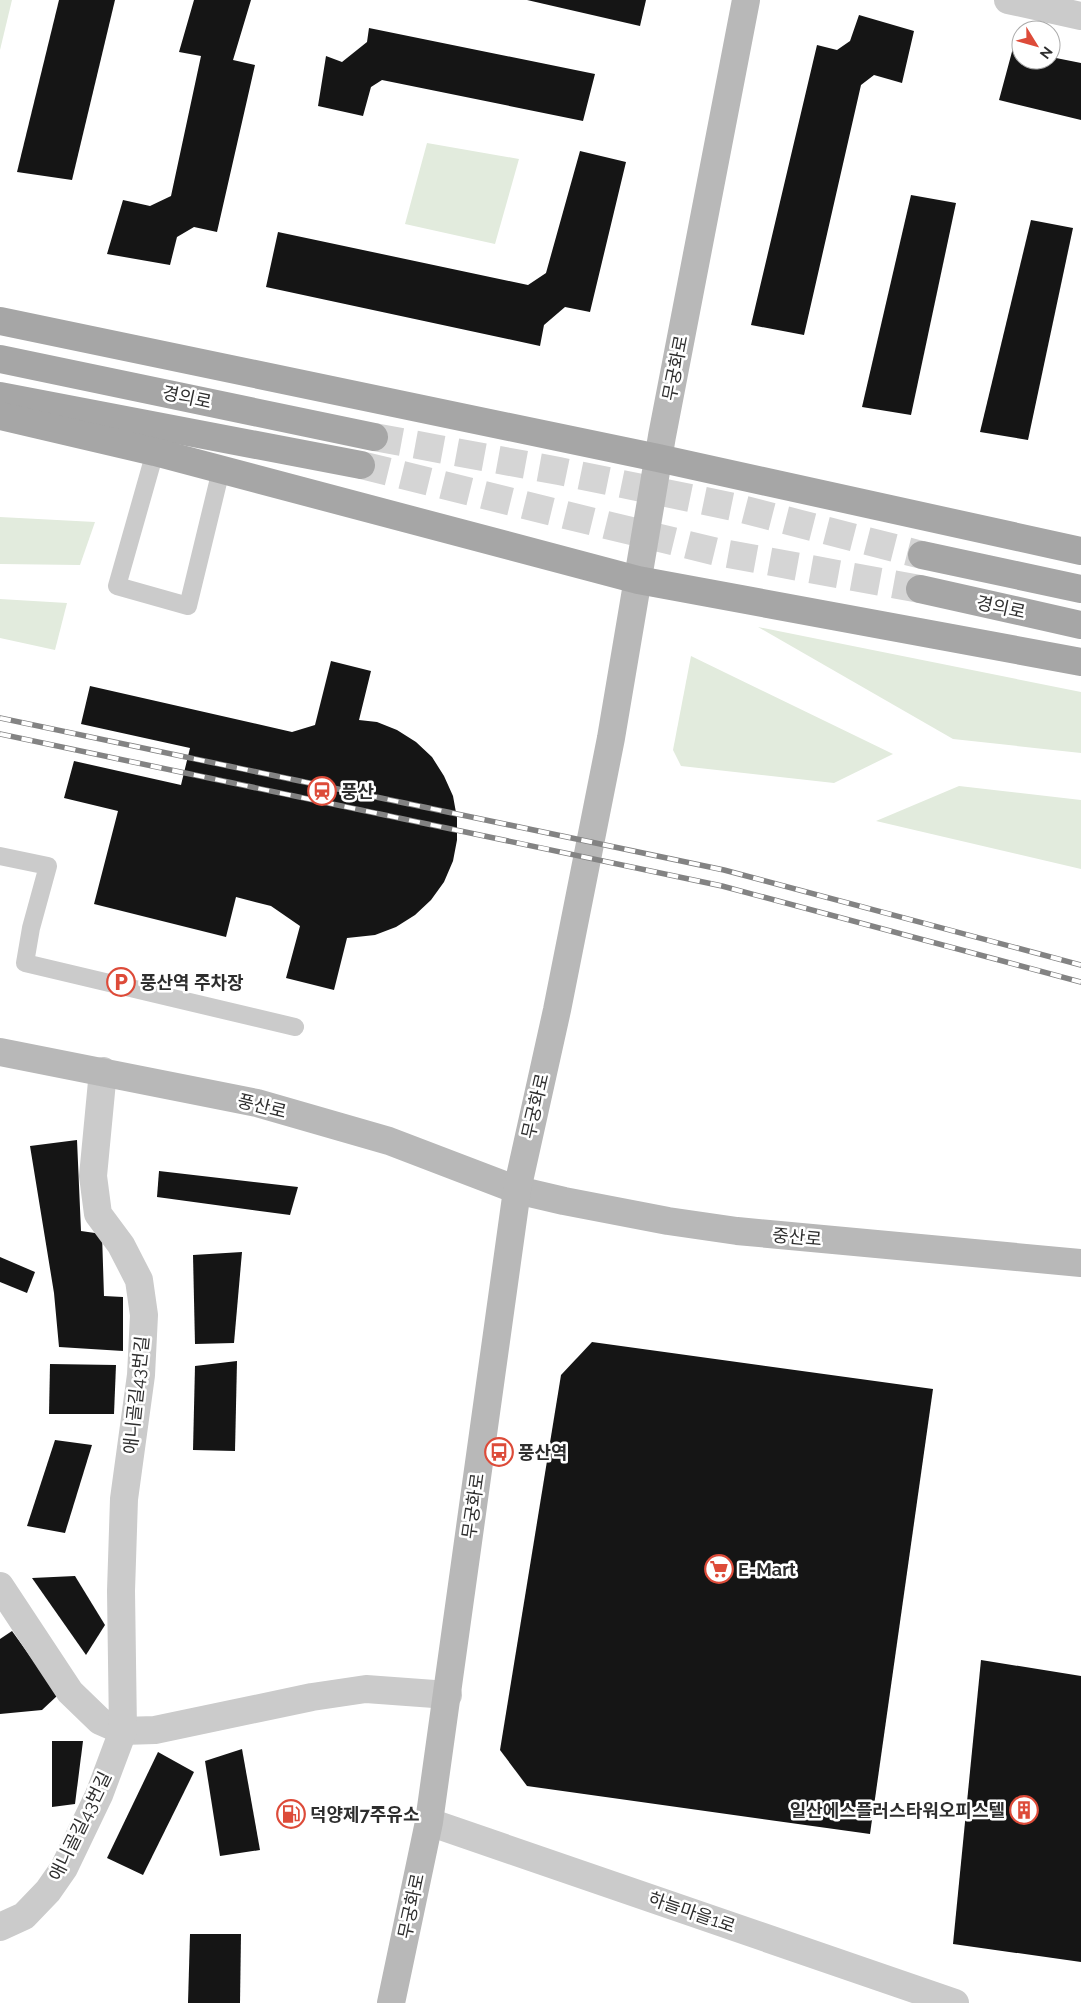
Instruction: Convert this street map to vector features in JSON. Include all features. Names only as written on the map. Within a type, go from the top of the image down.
[{"type":"main road","name":"무궁화로","points":[[391,2003],[429,1822],[448,1695],[516,1190],[557,1010],[611,738],[658,458],[746,0]]},
{"type":"main road","points":[[0,321],[658,458],[1081,551]]},
{"type":"main road","name":"경의로","points":[[0,359],[374,436]]},
{"type":"main road","name":"경의로","points":[[0,396],[361,465]]},
{"type":"main road","points":[[0,416],[155,452],[638,580],[1081,662]]},
{"type":"main road","name":"경의로","points":[[922,555],[1081,589]]},
{"type":"main road","name":"경의로","points":[[920,589],[1081,625]]},
{"type":"main road","name":"풍산로","points":[[0,1052],[104,1071],[257,1103],[389,1141],[516,1190]]},
{"type":"main road","name":"중산로","points":[[516,1190],[668,1221],[737,1231],[1081,1263]]},
{"type":"street","points":[[1008,0],[1081,16]]},
{"type":"street","name":"애니골길43번길","points":[[0,1927],[24,1916],[48,1891],[64,1868],[98,1795],[123,1731],[121,1591],[124,1499],[141,1375],[144,1315],[139,1280],[121,1245],[98,1214],[94,1176],[104,1071]]},
{"type":"street","points":[[0,1586],[70,1692],[100,1721],[123,1731],[155,1730],[312,1697],[366,1689],[448,1695]]},
{"type":"street","name":"하늘마을1로","points":[[429,1822],[955,2003]]},
{"type":"lane","points":[[155,452],[117,586],[188,606],[221,470]]},
{"type":"lane","points":[[0,856],[48,866],[31,928],[25,963],[295,1027]]},
{"type":"shaded area","points":[[0,0],[12,0],[0,50]]},
{"type":"shaded area","points":[[427,143],[519,159],[495,244],[405,224]]},
{"type":"shaded area","points":[[0,517],[95,522],[80,565],[0,564]]},
{"type":"shaded area","points":[[0,599],[67,603],[55,650],[0,638]]},
{"type":"shaded area","points":[[758,627],[1081,692],[1081,753],[953,739]]},
{"type":"shaded area","points":[[691,656],[893,754],[834,783],[681,766],[673,750]]},
{"type":"shaded area","points":[[959,786],[1081,800],[1081,869],[876,821]]},
{"type":"building","points":[[59,0],[115,0],[72,180],[17,172]]},
{"type":"building","points":[[194,0],[251,0],[233,60],[255,65],[217,232],[194,227],[177,237],[170,265],[107,254],[123,200],[150,206],[171,196],[201,56],[179,52]]},
{"type":"building","points":[[527,0],[646,0],[640,26]]},
{"type":"building","points":[[859,15],[914,31],[902,83],[874,75],[861,85],[804,335],[751,325],[817,45],[837,50],[850,41]]},
{"type":"building","points":[[369,28],[595,74],[583,121],[382,80],[371,87],[363,116],[318,106],[326,56],[342,62],[367,42]]},
{"type":"building","points":[[1011,55],[1011,70],[1061,70],[1061,59],[1081,63],[1081,120],[999,100]]},
{"type":"building","points":[[580,151],[626,162],[590,312],[565,307],[544,325],[540,346],[266,287],[278,232],[528,285],[546,273]]},
{"type":"building","points":[[911,195],[956,203],[911,415],[862,407]]},
{"type":"building","points":[[1031,220],[1073,228],[1028,440],[980,432]]},
{"type":"building","points":[[331,661],[371,671],[359,720],[377,722],[397,730],[416,742],[432,757],[444,776],[453,796],[457,818],[457,840],[453,861],[444,882],[431,900],[415,915],[396,927],[375,935],[347,938],[334,990],[286,978],[300,926],[271,906],[236,897],[226,937],[94,904],[118,811],[64,798],[74,761],[181,785],[190,748],[81,724],[90,686],[292,732],[315,725]]},
{"type":"building","points":[[77,1140],[81,1231],[102,1234],[104,1296],[123,1297],[123,1351],[59,1347],[54,1293],[30,1146]]},
{"type":"building","points":[[159,1171],[298,1187],[290,1215],[157,1197]]},
{"type":"building","points":[[242,1252],[234,1343],[195,1344],[193,1255]]},
{"type":"building","points":[[0,1257],[35,1272],[27,1293],[0,1282]]},
{"type":"building","name":"E-Mart","points":[[592,1342],[933,1389],[870,1834],[527,1786],[500,1750],[561,1375]]},
{"type":"building","points":[[237,1361],[235,1451],[193,1450],[195,1366]]},
{"type":"building","points":[[50,1364],[116,1365],[114,1414],[49,1414]]},
{"type":"building","points":[[55,1440],[92,1445],[65,1533],[27,1526]]},
{"type":"building","points":[[75,1576],[105,1625],[86,1655],[32,1578]]},
{"type":"building","points":[[12,1631],[58,1695],[42,1710],[0,1714],[0,1639]]},
{"type":"building","name":"일산에스플러스타워오피스텔","points":[[981,1660],[1081,1676],[1081,1962],[953,1944]]},
{"type":"building","points":[[52,1741],[83,1741],[75,1804],[52,1807]]},
{"type":"building","points":[[242,1749],[260,1850],[220,1856],[205,1761]]},
{"type":"building","points":[[158,1752],[194,1772],[143,1875],[107,1858]]},
{"type":"building","points":[[190,1934],[241,1934],[240,2003],[188,2003]]},
{"type":"tunnel","points":[[374,437],[559,471],[734,507],[922,555]]},
{"type":"tunnel","points":[[361,465],[717,552],[920,589]]},
{"type":"railway","points":[[0,718],[724,870],[1081,965]]},
{"type":"railway","points":[[0,734],[722,886],[1081,982]]},
{"type":"place","name":"풍산","points":[[322,791]]},
{"type":"place","name":"풍산역 주차장","points":[[121,982]]},
{"type":"place","name":"풍산역","points":[[499,1452]]},
{"type":"place","name":"E-Mart","points":[[719,1569]]},
{"type":"place","name":"일산에스플러스타워오피스텔","points":[[1024,1810]]},
{"type":"place","name":"덕양제7주유소","points":[[291,1814]]}]
